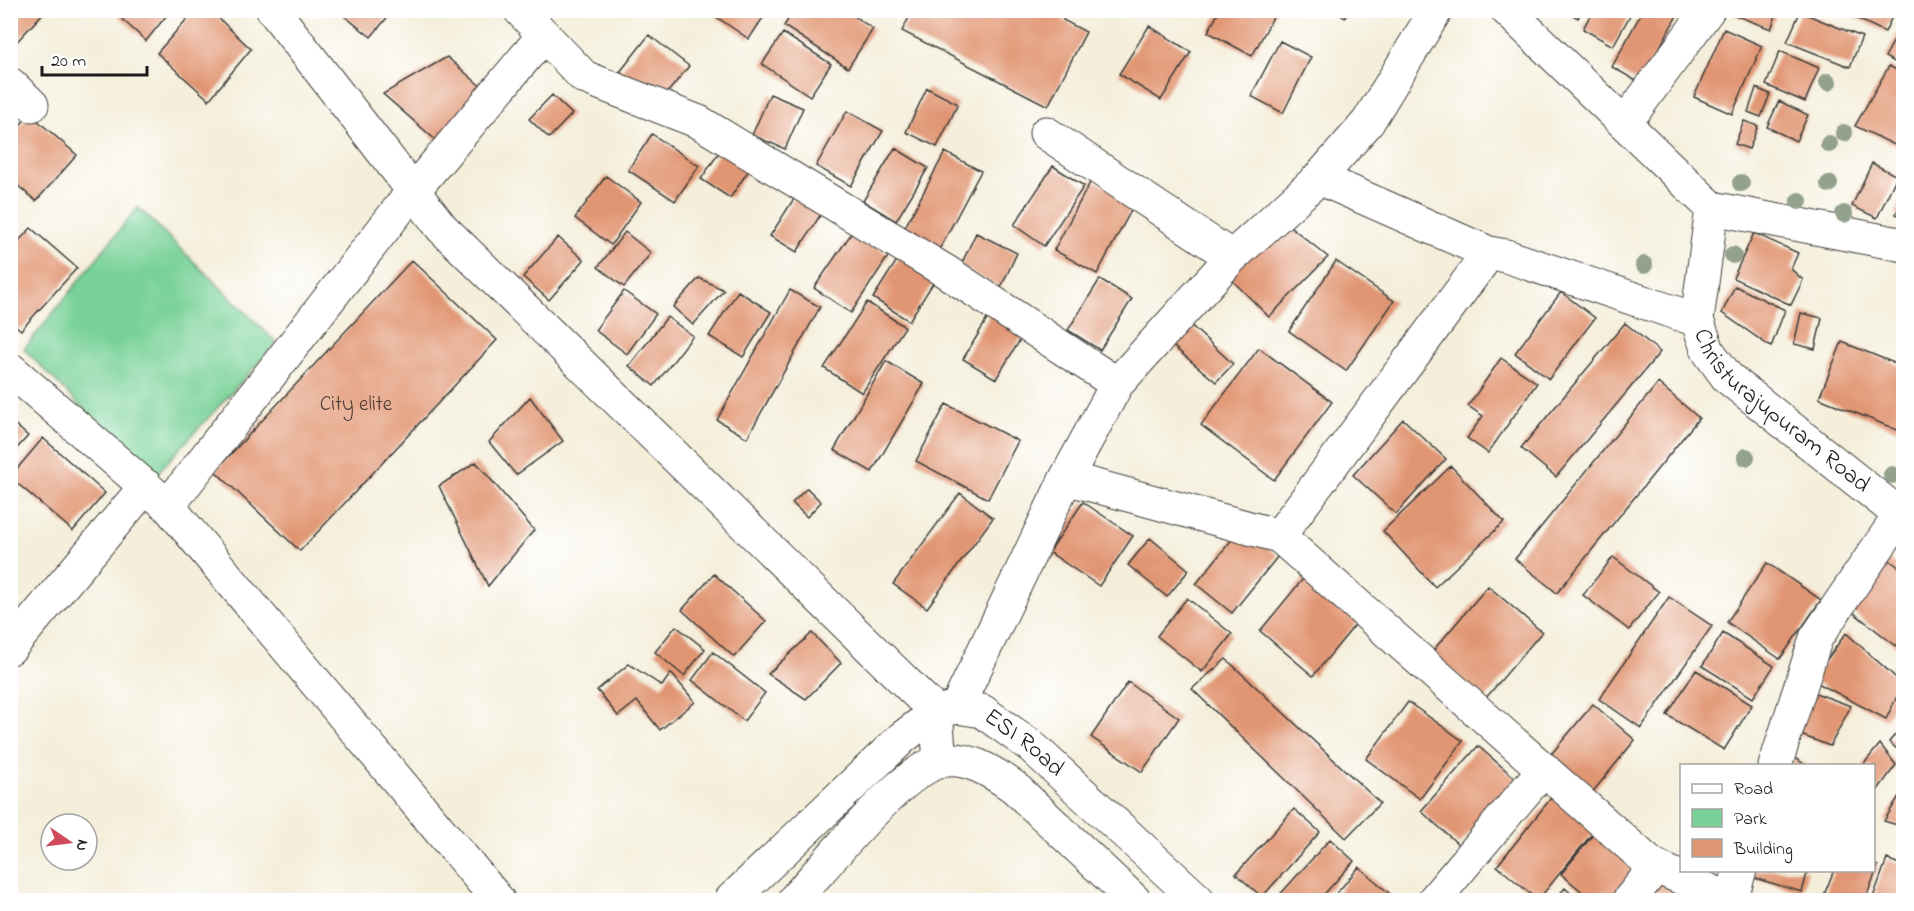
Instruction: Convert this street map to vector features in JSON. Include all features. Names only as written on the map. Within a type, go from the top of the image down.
[{"type":"street","points":[[273,10],[441,228],[947,709]]},
{"type":"street","points":[[520,10],[584,77],[699,122],[945,271],[1117,384]]},
{"type":"street","points":[[794,900],[887,797],[918,773],[940,761],[947,709],[1117,384],[1232,257],[1319,178],[1368,122],[1436,10]]},
{"type":"street","points":[[1507,10],[1626,122],[1712,208],[1904,245]]},
{"type":"street","points":[[1626,122],[1708,10]]},
{"type":"street","points":[[10,648],[157,496],[544,35]]},
{"type":"street","points":[[1046,133],[1232,257]]},
{"type":"street","points":[[1319,178],[1489,253],[1506,256],[1697,320]]},
{"type":"street","name":"Christurajupuram Road","points":[[1712,208],[1697,320],[1708,351],[1726,377],[1902,517]]},
{"type":"street","points":[[1279,536],[1489,253]]},
{"type":"street","points":[[10,369],[157,496],[498,900]]},
{"type":"street","points":[[1066,478],[1279,536],[1652,865],[1731,900],[1739,872]]},
{"type":"street","points":[[1775,764],[1816,638],[1902,517]]},
{"type":"street","points":[[731,900],[902,738],[947,709]]},
{"type":"street","name":"ESI Road","points":[[947,709],[982,711],[1030,746],[1198,900]]},
{"type":"street","name":"ESI Road","points":[[940,761],[967,762],[993,773],[1014,787],[1134,900]]},
{"type":"street","points":[[1434,900],[1544,769]]},
{"type":"street","points":[[1629,900],[1650,874],[1652,865]]},
{"type":"green space","points":[[138,207],[277,343],[152,479],[24,349]]},
{"type":"building","points":[[10,10],[46,10],[12,47],[10,46]]},
{"type":"building","points":[[112,10],[171,10],[146,41]]},
{"type":"building","points":[[195,10],[210,10],[251,49],[209,100],[157,53]]},
{"type":"building","points":[[346,10],[388,10],[391,13],[371,37],[343,15]]},
{"type":"building","points":[[706,10],[768,10],[749,39]]},
{"type":"building","points":[[794,10],[845,10],[873,29],[848,68],[784,26]]},
{"type":"building","points":[[913,10],[1067,10],[1063,20],[1086,32],[1048,106],[902,31]]},
{"type":"building","points":[[1220,10],[1277,10],[1252,56],[1208,32]]},
{"type":"building","points":[[1333,10],[1349,10],[1345,18]]},
{"type":"building","points":[[1564,10],[1583,10],[1578,18]]},
{"type":"building","points":[[1593,10],[1633,10],[1613,46],[1583,29]]},
{"type":"building","points":[[1643,10],[1680,10],[1640,83],[1612,67]]},
{"type":"building","points":[[1733,10],[1778,10],[1771,29],[1732,14]]},
{"type":"building","points":[[1839,10],[1895,10],[1885,32]]},
{"type":"building","points":[[1800,12],[1862,37],[1850,67],[1787,42]]},
{"type":"building","points":[[1904,22],[1904,67],[1885,57]]},
{"type":"building","points":[[1149,26],[1191,52],[1161,100],[1119,74]]},
{"type":"building","points":[[1724,29],[1762,46],[1732,114],[1694,97]]},
{"type":"building","points":[[783,33],[831,64],[810,96],[762,64]]},
{"type":"building","points":[[649,35],[689,66],[659,103],[620,72]]},
{"type":"building","points":[[1280,41],[1311,57],[1283,113],[1251,96]]},
{"type":"building","points":[[1780,51],[1819,68],[1805,102],[1766,85]]},
{"type":"building","points":[[447,57],[492,96],[446,149],[383,94]]},
{"type":"building","points":[[1889,66],[1904,74],[1904,144],[1901,148],[1855,126]]},
{"type":"building","points":[[927,88],[958,104],[937,147],[906,132]]},
{"type":"building","points":[[1756,88],[1770,94],[1761,117],[1748,112]]},
{"type":"building","points":[[770,94],[803,108],[785,149],[752,135]]},
{"type":"building","points":[[552,95],[572,114],[549,138],[529,119]]},
{"type":"building","points":[[1779,101],[1808,115],[1796,141],[1767,127]]},
{"type":"building","points":[[847,111],[883,131],[851,186],[816,166]]},
{"type":"building","points":[[30,114],[77,155],[36,201],[10,179],[10,136]]},
{"type":"building","points":[[1744,121],[1758,126],[1749,149],[1735,144]]},
{"type":"building","points":[[652,134],[699,166],[675,201],[628,170]]},
{"type":"building","points":[[895,148],[928,168],[896,221],[863,201]]},
{"type":"building","points":[[720,151],[749,170],[730,198],[701,179]]},
{"type":"building","points":[[945,152],[981,171],[939,250],[903,231]]},
{"type":"building","points":[[1872,163],[1897,176],[1877,218],[1852,206]]},
{"type":"building","points":[[1053,166],[1084,186],[1044,246],[1014,225]]},
{"type":"building","points":[[606,176],[641,202],[611,245],[575,218]]},
{"type":"building","points":[[1092,179],[1135,203],[1097,274],[1054,250]]},
{"type":"building","points":[[1904,195],[1904,217],[1896,214]]},
{"type":"building","points":[[795,197],[821,214],[797,252],[770,236]]},
{"type":"building","points":[[1280,218],[1328,257],[1269,317],[1229,277]]},
{"type":"building","points":[[31,228],[77,268],[21,330],[10,321],[10,250]]},
{"type":"building","points":[[853,231],[889,255],[851,313],[814,288]]},
{"type":"building","points":[[625,232],[651,253],[624,287],[598,267]]},
{"type":"building","points":[[976,233],[1017,253],[1001,287],[960,267]]},
{"type":"building","points":[[1754,233],[1798,253],[1791,269],[1803,280],[1791,305],[1733,278]]},
{"type":"building","points":[[558,237],[584,260],[549,300],[523,277]]},
{"type":"building","points":[[901,254],[937,277],[909,321],[873,298]]},
{"type":"building","points":[[412,260],[497,340],[300,551],[215,471]]},
{"type":"building","points":[[1336,261],[1394,301],[1346,371],[1289,331]]},
{"type":"building","points":[[699,278],[724,290],[693,325],[673,307]]},
{"type":"building","points":[[1100,279],[1132,299],[1100,350],[1068,330]]},
{"type":"building","points":[[1735,286],[1785,310],[1771,347],[1722,313]]},
{"type":"building","points":[[790,290],[820,307],[747,438],[717,420]]},
{"type":"building","points":[[624,291],[656,314],[627,354],[595,330]]},
{"type":"building","points":[[738,291],[771,312],[743,357],[709,336]]},
{"type":"building","points":[[1561,292],[1595,318],[1549,379],[1515,353]]},
{"type":"building","points":[[867,302],[905,327],[862,393],[824,368]]},
{"type":"building","points":[[992,311],[1025,332],[996,379],[963,359]]},
{"type":"building","points":[[1801,313],[1822,318],[1815,349],[1794,344]]},
{"type":"building","points":[[667,317],[693,336],[654,386],[629,366]]},
{"type":"building","points":[[1184,319],[1233,364],[1216,382],[1168,342]]},
{"type":"building","points":[[1625,323],[1660,352],[1556,477],[1521,448]]},
{"type":"building","points":[[1842,342],[1904,367],[1902,432],[1819,398]]},
{"type":"building","points":[[1259,348],[1332,402],[1274,480],[1201,425]]},
{"type":"building","points":[[1501,358],[1537,383],[1488,453],[1467,438],[1483,416],[1468,406]]},
{"type":"building","points":[[886,361],[924,384],[872,472],[834,450]]},
{"type":"building","points":[[1658,383],[1699,418],[1557,593],[1515,559]]},
{"type":"building","points":[[530,397],[563,441],[516,475],[489,442]]},
{"type":"building","points":[[946,404],[1018,441],[988,499],[916,461]]},
{"type":"building","points":[[1403,419],[1446,459],[1396,514],[1353,475]]},
{"type":"building","points":[[10,420],[28,436],[10,456]]},
{"type":"building","points":[[43,438],[105,493],[73,531],[10,477]]},
{"type":"building","points":[[476,462],[534,530],[488,586],[439,486]]},
{"type":"building","points":[[1451,466],[1504,522],[1435,587],[1383,531]]},
{"type":"building","points":[[807,488],[821,502],[807,517],[792,503]]},
{"type":"building","points":[[960,493],[993,518],[927,608],[893,584]]},
{"type":"building","points":[[1083,502],[1133,536],[1099,586],[1049,552]]},
{"type":"building","points":[[1242,527],[1278,556],[1232,613],[1196,584]]},
{"type":"building","points":[[1150,538],[1189,570],[1167,597],[1128,565]]},
{"type":"building","points":[[1613,557],[1659,592],[1629,630],[1583,595]]},
{"type":"building","points":[[1888,559],[1904,571],[1904,636],[1896,646],[1849,609]]},
{"type":"building","points":[[1767,563],[1821,600],[1780,659],[1727,622]]},
{"type":"building","points":[[1311,569],[1364,614],[1313,676],[1260,631]]},
{"type":"building","points":[[714,574],[766,621],[734,657],[682,610]]},
{"type":"building","points":[[1488,586],[1542,632],[1485,699],[1431,653]]},
{"type":"building","points":[[1669,597],[1712,626],[1641,728],[1599,699]]},
{"type":"building","points":[[1187,598],[1232,634],[1202,672],[1157,636]]},
{"type":"building","points":[[676,626],[705,649],[684,676],[655,652]]},
{"type":"building","points":[[812,633],[841,663],[806,699],[768,674]]},
{"type":"building","points":[[1723,633],[1774,666],[1753,698],[1702,666]]},
{"type":"building","points":[[1846,633],[1903,684],[1886,719],[1812,680]]},
{"type":"building","points":[[713,652],[765,693],[744,721],[692,680]]},
{"type":"building","points":[[1226,659],[1380,803],[1346,838],[1192,689]]},
{"type":"building","points":[[1904,660],[1904,677],[1896,672]]},
{"type":"building","points":[[629,664],[662,686],[671,673],[695,702],[660,730],[637,701],[618,716],[597,690]]},
{"type":"building","points":[[1696,670],[1752,705],[1724,750],[1667,715]]},
{"type":"building","points":[[1128,682],[1179,718],[1142,772],[1091,737]]},
{"type":"building","points":[[1810,691],[1851,706],[1830,746],[1793,732]]},
{"type":"building","points":[[1408,702],[1463,741],[1420,799],[1366,759]]},
{"type":"building","points":[[1593,704],[1635,740],[1591,794],[1548,758]]},
{"type":"building","points":[[1904,724],[1904,755],[1889,742]]},
{"type":"building","points":[[1880,744],[1896,765],[1877,791],[1875,764],[1864,764]]},
{"type":"building","points":[[1478,746],[1516,779],[1459,845],[1421,811]]},
{"type":"building","points":[[1795,758],[1804,764],[1791,764]]},
{"type":"building","points":[[1555,793],[1597,828],[1538,900],[1497,866]]},
{"type":"building","points":[[1901,793],[1904,794],[1904,827],[1884,821]]},
{"type":"building","points":[[1294,809],[1320,832],[1262,897],[1236,874]]},
{"type":"building","points":[[1596,831],[1641,865],[1611,900],[1592,900],[1561,874]]},
{"type":"building","points":[[1330,839],[1354,861],[1319,900],[1275,900]]},
{"type":"building","points":[[1887,859],[1904,866],[1904,897],[1902,900],[1872,900]]},
{"type":"building","points":[[1875,865],[1878,866],[1865,900],[1822,900],[1833,872],[1875,872]]},
{"type":"building","points":[[1359,867],[1389,893],[1383,900],[1331,900]]},
{"type":"building","points":[[1756,872],[1807,872],[1802,892],[1754,878]]},
{"type":"building","points":[[1658,873],[1694,900],[1638,900]]},
{"type":"building","points":[[1565,888],[1578,900],[1554,900]]}]
